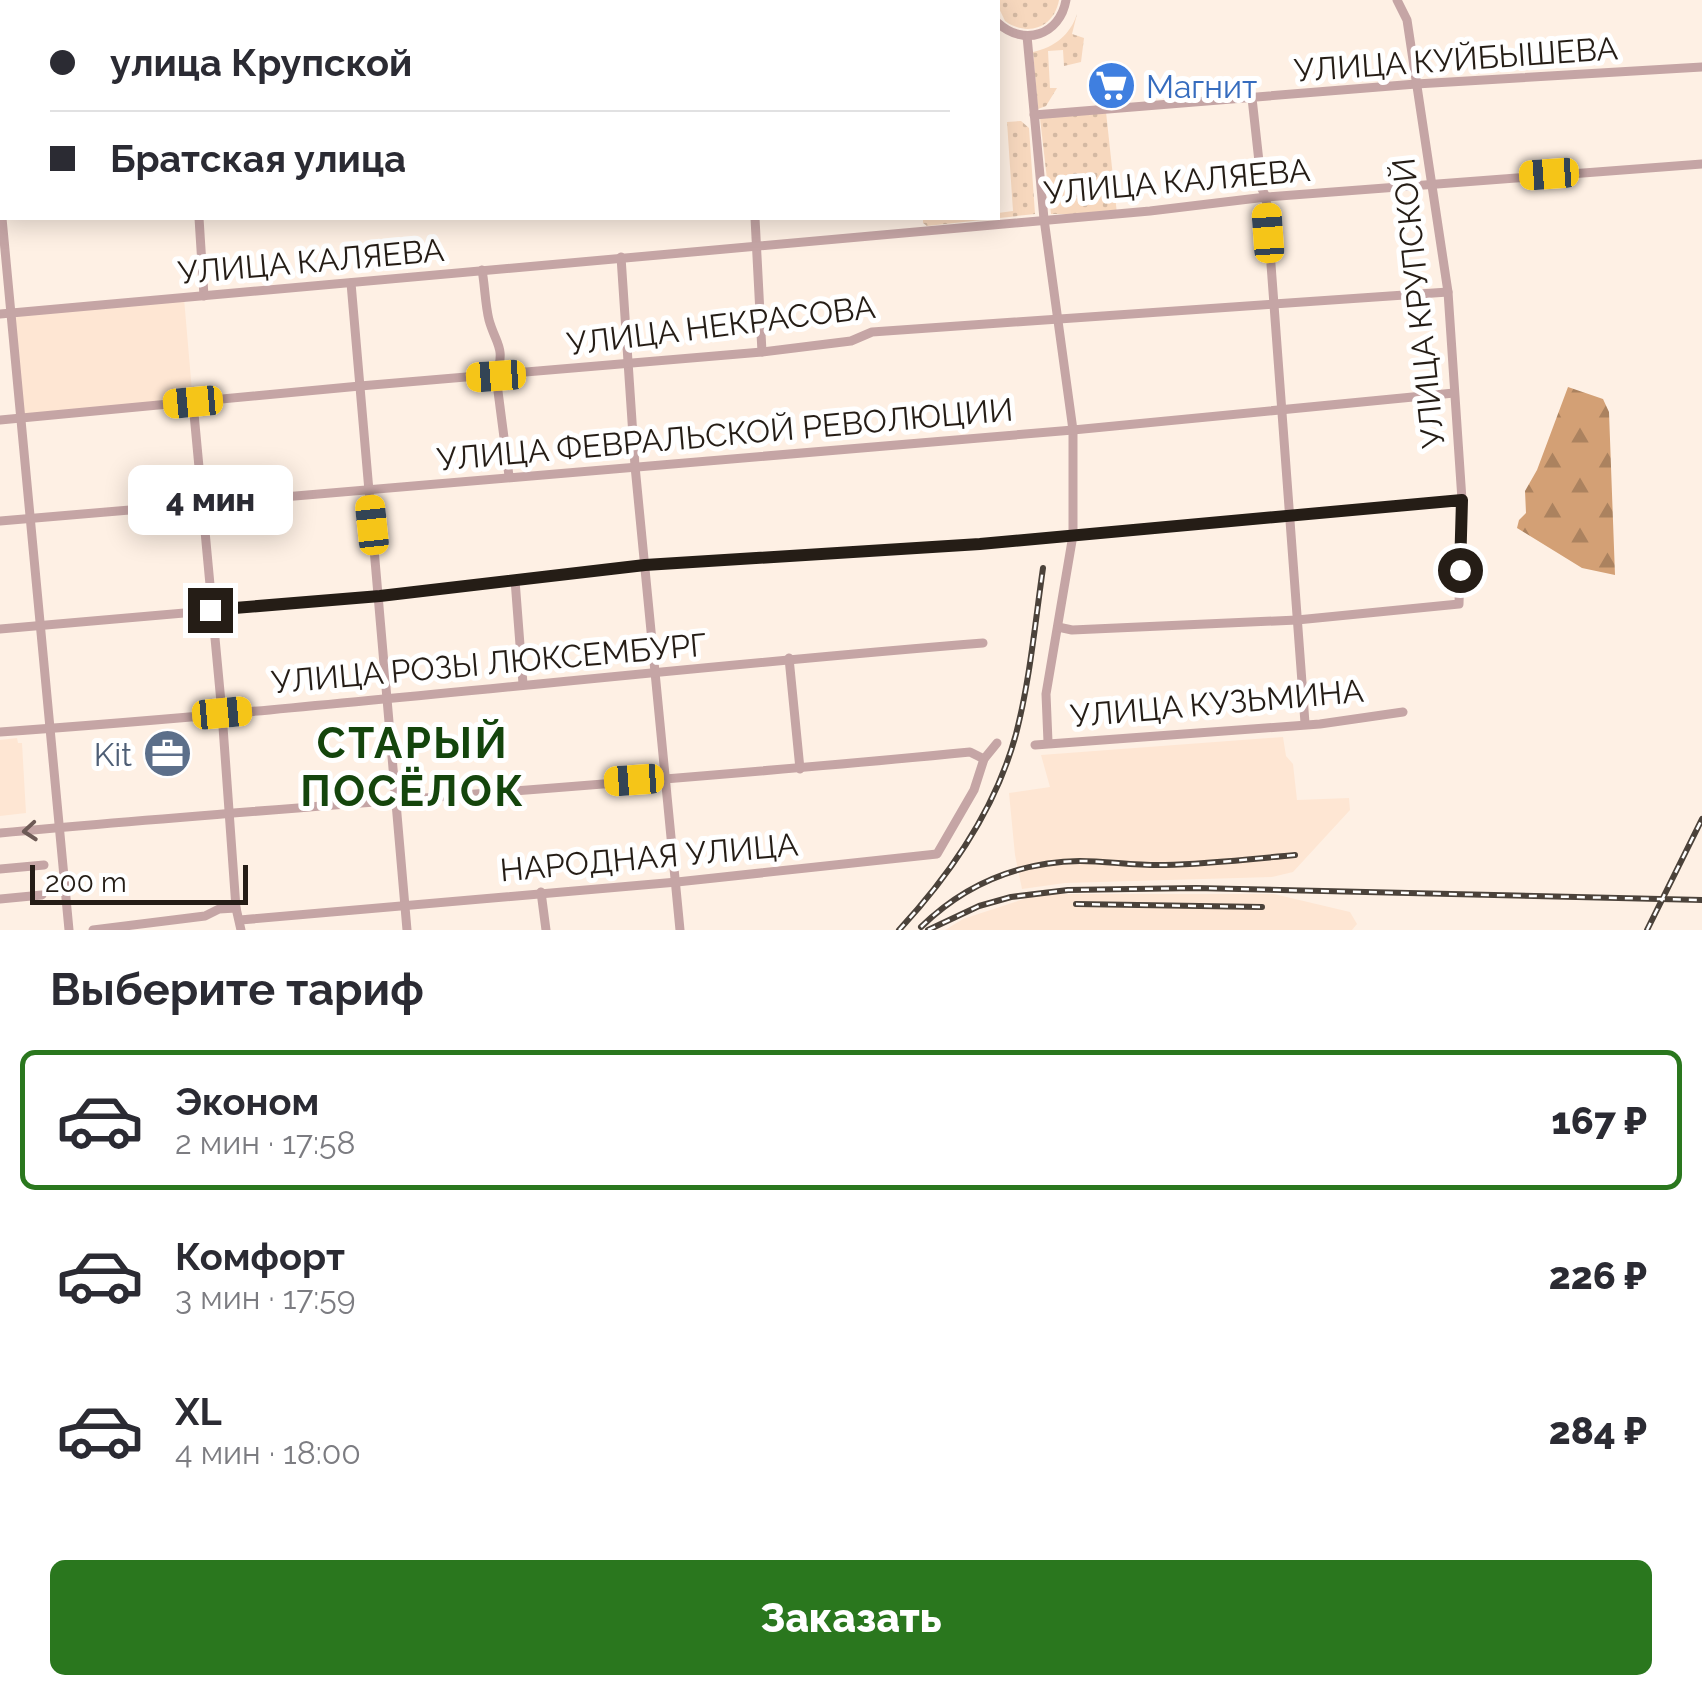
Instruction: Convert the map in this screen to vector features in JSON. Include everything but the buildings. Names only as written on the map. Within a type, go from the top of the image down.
[{"type":"street","points":[[1000,25],[1011,33],[1042,33],[1061,16],[1066,0]]},
{"type":"street","name":"УЛИЦА КРУПСКОЙ","points":[[1297,620],[1459,604],[1462,500],[1448,292],[1407,20],[1398,0]]},
{"type":"street","points":[[1027,36],[1044,219],[1074,430],[1073,536],[1046,694],[1048,742]]},
{"type":"street","name":"УЛИЦА КУЙБЫШЕВА","points":[[1034,115],[1416,84],[1702,67]]},
{"type":"street","points":[[1252,98],[1266,197],[1305,723]]},
{"type":"street","name":"УЛИЦА КАЛЯЕВА","points":[[6,314],[1266,197],[1702,164]]},
{"type":"street","points":[[1,220],[6,314],[21,418],[70,930]]},
{"type":"street","points":[[199,220],[204,296]]},
{"type":"street","points":[[755,220],[762,352]]},
{"type":"street","points":[[621,257],[635,466],[680,930]]},
{"type":"street","points":[[482,270],[488,318],[501,346],[496,376],[508,476]]},
{"type":"street","points":[[352,282],[407,930]]},
{"type":"street","name":"УЛИЦА НЕКРАСОВА","points":[[0,420],[762,352],[851,341],[872,332],[1448,292]]},
{"type":"street","name":"УЛИЦА ФЕВРАЛЬСКОЙ РЕВОЛЮЦИИ","points":[[0,521],[1074,430],[1454,393]]},
{"type":"street","points":[[193,402],[240,925]]},
{"type":"street","points":[[0,629],[380,596],[645,565],[1073,536],[1462,500]]},
{"type":"street","points":[[515,580],[523,684]]},
{"type":"street","points":[[1058,627],[1072,630],[1297,620]]},
{"type":"street","name":"УЛИЦА РОЗЫ ЛЮКСЕМБУРГ","points":[[0,732],[983,643]]},
{"type":"street","points":[[790,658],[800,769]]},
{"type":"street","name":"УЛИЦА КУЗЬМИНА","points":[[1035,744],[1320,724],[1403,712]]},
{"type":"street","name":"НАРОДНАЯ УЛИЦА","points":[[240,925],[404,905],[677,882],[937,854],[974,790],[984,759],[997,743]]},
{"type":"street","points":[[0,834],[970,752],[984,759]]},
{"type":"street","points":[[0,870],[44,865]]},
{"type":"street","points":[[541,892],[546,930]]},
{"type":"street","points":[[0,899],[42,895]]},
{"type":"street","points":[[92,930],[205,916],[219,908],[236,908]]},
{"type":"shaded area","points":[[1000,0],[1059,0],[1052,17],[1038,27],[1022,28],[1005,21]]},
{"type":"shaded area","points":[[1077,14],[1072,34],[1084,38],[1081,62],[1064,66],[1063,50],[1048,51],[1050,88],[1057,88],[1046,106],[1038,109],[1033,52],[1061,39]]},
{"type":"shaded area","points":[[1106,112],[1117,214],[1051,214],[1040,118]]},
{"type":"shaded area","points":[[1021,121],[1029,128],[1035,214],[1000,218],[1000,213],[1013,211],[1007,122]]},
{"type":"shaded area","points":[[923,220],[981,220],[927,226]]},
{"type":"shaded area","points":[[184,298],[193,403],[21,418],[11,313]]},
{"type":"shaded area","points":[[1283,737],[1286,756],[1293,764],[1297,800],[1349,798],[1350,810],[1293,872],[1272,877],[1065,883],[1022,889],[1009,793],[1050,787],[1041,755]]},
{"type":"shaded area","points":[[17,738],[22,743],[26,813],[0,816],[0,740]]},
{"type":"shaded area","points":[[1274,894],[1350,912],[1357,924],[1352,930],[945,930],[963,919],[1036,895]]},
{"type":"green space","points":[[1568,387],[1603,399],[1609,412],[1615,575],[1582,568],[1517,528],[1526,513],[1525,491],[1537,470]]},
{"type":"railway","points":[[899,930],[936,887],[969,839],[1007,761],[1025,693],[1043,568]]},
{"type":"railway","points":[[1647,930],[1702,819]]},
{"type":"railway","points":[[921,927],[975,887],[1036,866],[1080,861],[1181,864],[1295,855]]},
{"type":"railway","points":[[928,930],[979,906],[1011,897],[1068,890],[1196,888],[1702,900]]},
{"type":"railway","points":[[1076,904],[1262,907]]},
{"type":"place","name":"Магнит","points":[[1111,86]]},
{"type":"place","name":"Kit","points":[[167,754]]},
{"type":"district","name":"СТАРЫЙ ПОСЁЛОК","points":[[413,767]]},
{"type":"route","points":[[210,610],[380,596],[645,565],[980,544],[1462,500],[1460,570]]}]
